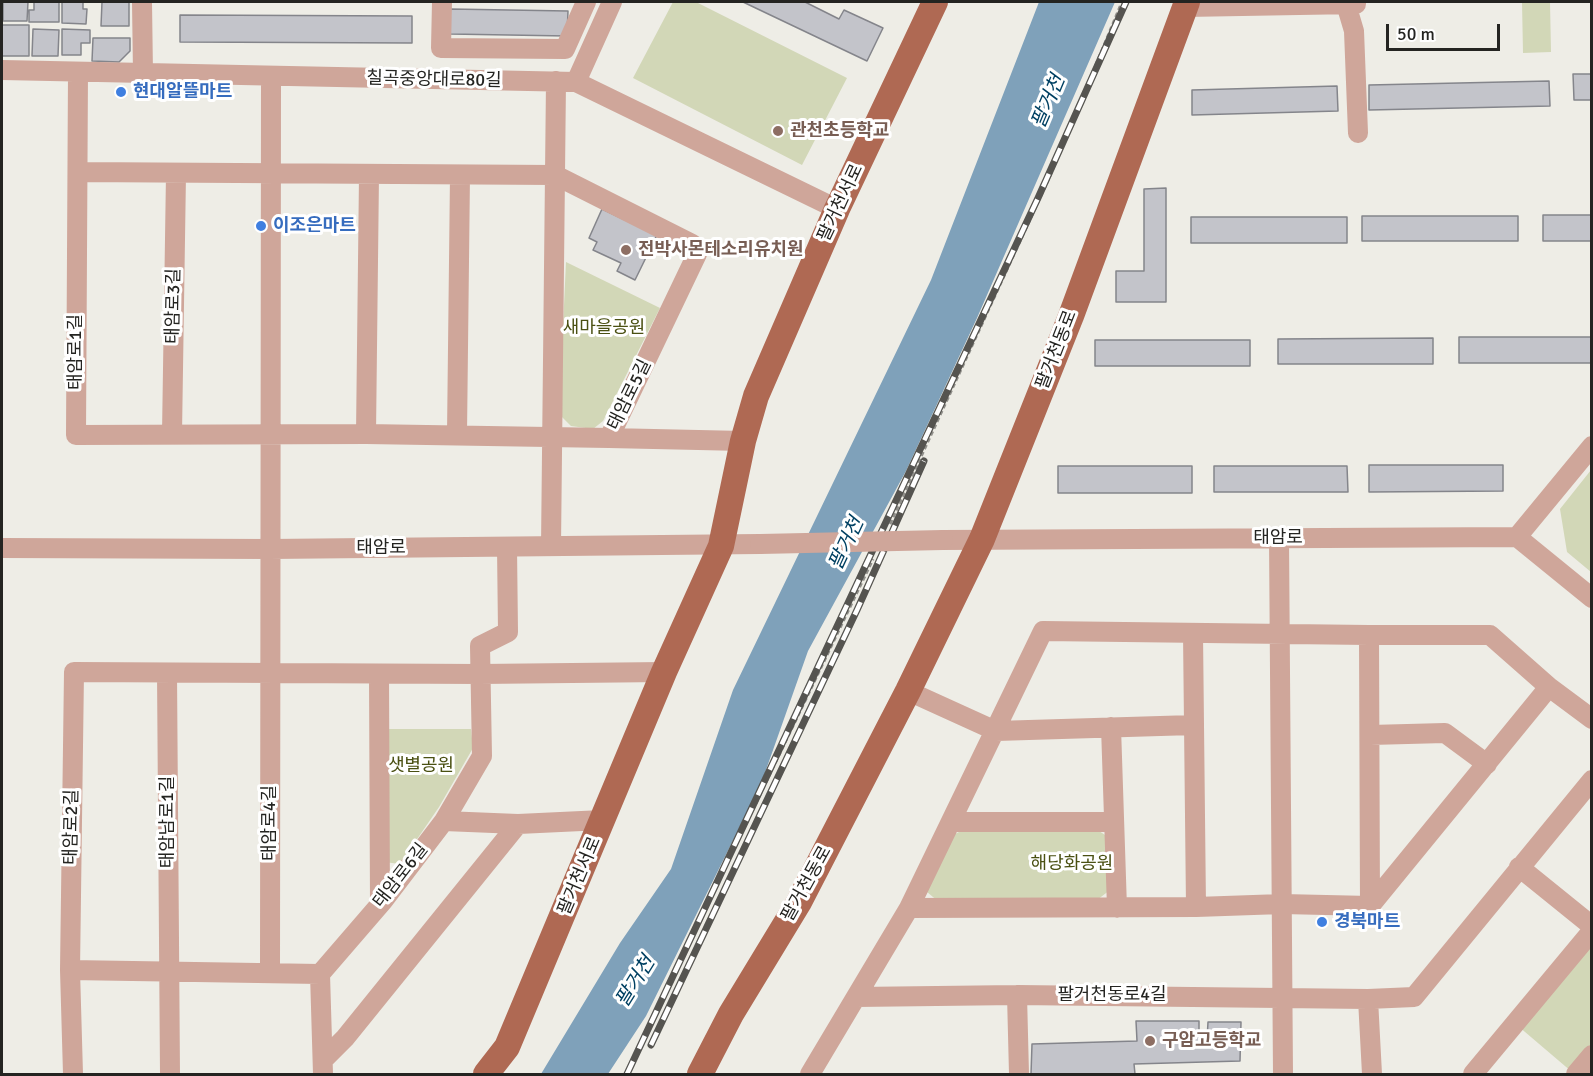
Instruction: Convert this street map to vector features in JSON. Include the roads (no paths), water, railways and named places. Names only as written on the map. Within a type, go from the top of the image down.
[{"type":"main road","name":"팔거천서로","points":[[486,1074],[507,1047],[664,672],[721,546],[743,441],[756,396],[837,209],[934,2]]},
{"type":"main road","name":"팔거천동로","points":[[700,1074],[731,1014],[799,902],[908,691],[982,539],[1075,305],[1186,4]]},
{"type":"street","points":[[142,2],[143,74]]},
{"type":"street","points":[[442,2],[441,48],[565,49],[586,2]]},
{"type":"street","points":[[551,546],[555,175],[566,82],[612,2]]},
{"type":"street","points":[[1186,4],[1351,3],[1358,133]]},
{"type":"street","name":"칠곡중앙대로80길","points":[[2,70],[566,82],[837,209]]},
{"type":"street","name":"태암로1길","points":[[78,72],[76,435],[172,434]]},
{"type":"street","points":[[270,549],[271,77]]},
{"type":"street","points":[[78,172],[369,175],[366,434],[172,434]]},
{"type":"street","name":"태암로3길","points":[[172,434],[176,174]]},
{"type":"street","name":"태암로5길","points":[[366,434],[551,435],[609,438],[697,254],[692,244],[555,175],[369,175]]},
{"type":"street","points":[[457,435],[460,175]]},
{"type":"street","points":[[609,438],[743,441]]},
{"type":"street","points":[[1592,446],[1517,537],[1592,598]]},
{"type":"street","name":"태암로","points":[[2,548],[721,546],[982,539],[1517,537]]},
{"type":"street","points":[[1279,538],[1283,1074]]},
{"type":"street","name":"태암로6길","points":[[320,974],[380,904],[444,821],[482,756],[480,646],[508,632],[507,547]]},
{"type":"street","name":"태암로4길","points":[[270,549],[270,973]]},
{"type":"street","points":[[810,1074],[909,908],[1043,631],[1280,635],[1490,635],[1592,720]]},
{"type":"street","points":[[1193,633],[1196,907]]},
{"type":"street","points":[[1369,635],[1370,906]]},
{"type":"street","name":"태암로2길","points":[[72,1074],[70,970],[74,672],[167,672]]},
{"type":"street","points":[[167,672],[480,674],[664,672]]},
{"type":"street","name":"태암남로1길","points":[[167,672],[170,1074]]},
{"type":"street","points":[[379,674],[380,904]]},
{"type":"street","points":[[1370,906],[1550,687]]},
{"type":"street","points":[[908,691],[996,731],[1193,725]]},
{"type":"street","points":[[1111,727],[1117,908]]},
{"type":"street","points":[[1370,735],[1445,733],[1487,764]]},
{"type":"street","name":"팔거천동로4길","points":[[856,997],[1282,996],[1368,999],[1414,997],[1592,780]]},
{"type":"street","points":[[444,821],[518,824],[603,820]]},
{"type":"street","points":[[951,822],[1114,822]]},
{"type":"street","points":[[323,1067],[518,824]]},
{"type":"street","points":[[1519,867],[1592,926]]},
{"type":"street","points":[[909,908],[1117,908],[1282,904],[1370,906]]},
{"type":"street","points":[[1473,1074],[1592,931]]},
{"type":"street","points":[[70,970],[320,974],[323,1067]]},
{"type":"street","points":[[1017,995],[1019,1074]]},
{"type":"street","points":[[1368,999],[1372,1074]]},
{"type":"street","points":[[1576,1074],[1592,1055]]},
{"type":"water","name":"팔거천","points":[[1039,2],[1115,2],[977,318],[906,471],[808,651],[761,784],[646,1016],[608,1074],[541,1074],[620,943],[671,869],[733,690],[931,280]]},
{"type":"railway","points":[[627,1074],[1038,198],[1126,2]]},
{"type":"railway","points":[[651,1045],[857,610],[924,461]]},
{"type":"place","name":"현대알뜰마트","points":[[121,92]]},
{"type":"place","name":"관천초등학교","points":[[778,131]]},
{"type":"place","name":"이조은마트","points":[[261,226]]},
{"type":"place","name":"전박사몬테소리유치원","points":[[626,250]]},
{"type":"place","name":"경북마트","points":[[1322,922]]},
{"type":"place","name":"구암고등학교","points":[[1150,1041]]},
{"type":"park label","name":"새마을공원","points":[[604,328]]},
{"type":"park label","name":"샛별공원","points":[[421,766]]},
{"type":"park label","name":"해당화공원","points":[[1072,864]]}]
